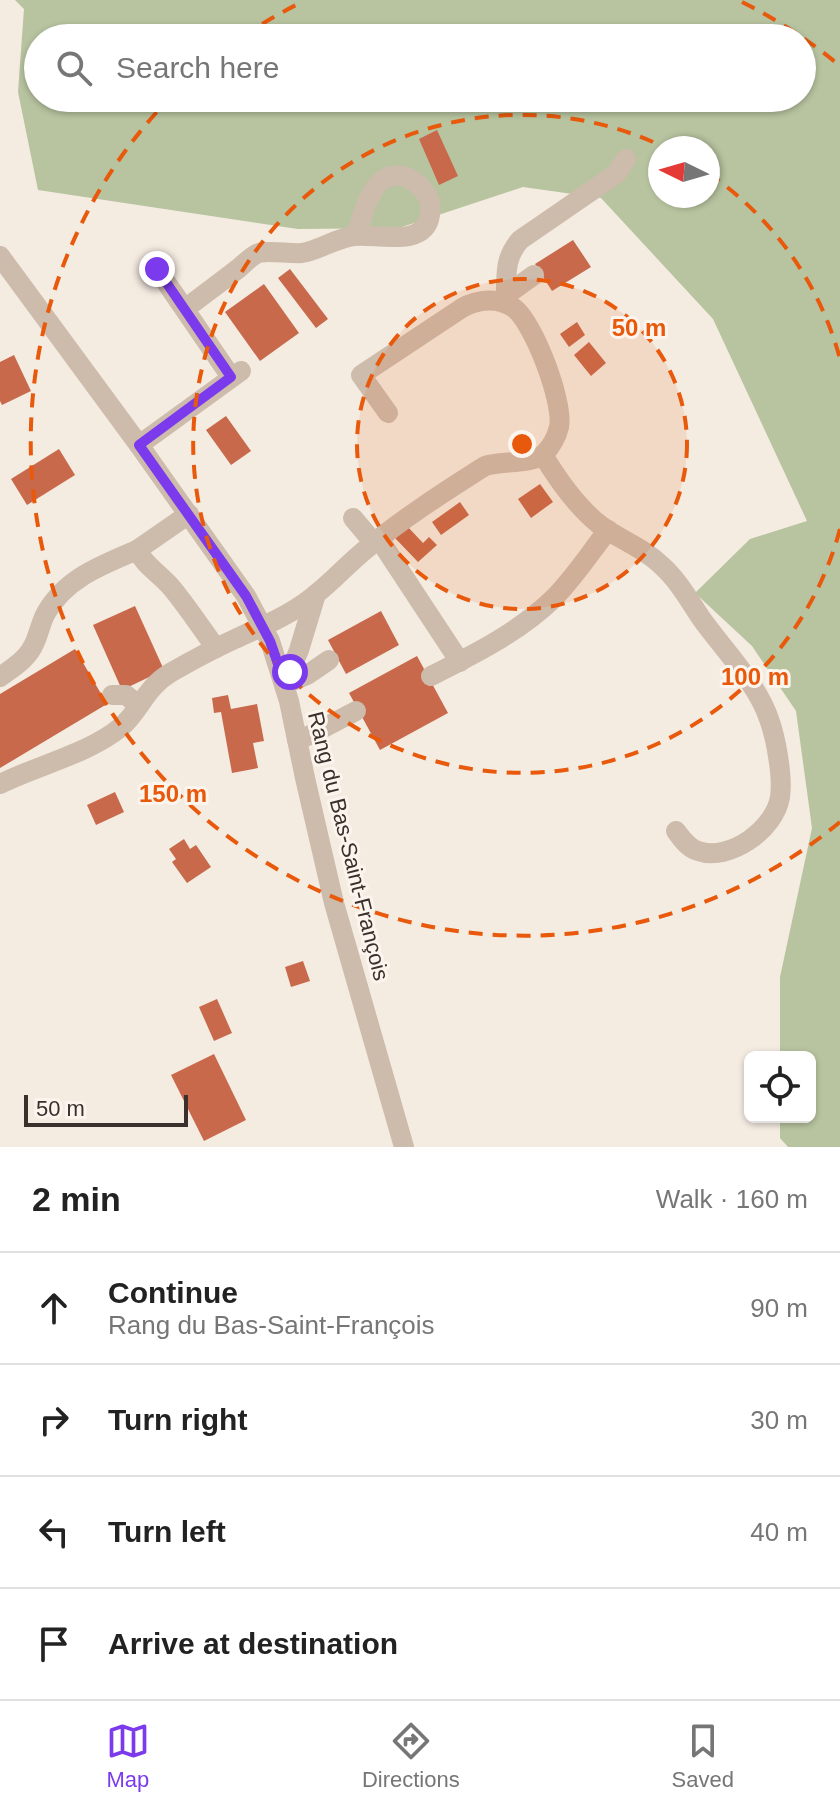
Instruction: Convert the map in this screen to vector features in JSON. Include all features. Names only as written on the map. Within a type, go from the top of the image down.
[{"type":"street","points":[[0,784],[105,738],[123,725],[155,683],[216,648],[299,607],[376,541],[485,466],[543,455],[559,427],[556,392],[531,332],[506,299],[508,261],[520,240],[616,174],[626,159]]},
{"type":"street","points":[[185,309],[258,253],[317,250],[357,235]]},
{"type":"street","name":"Rang du Bas-Saint-François","points":[[0,256],[189,514],[246,596],[262,626],[285,684],[334,903],[404,1147]]},
{"type":"street","points":[[139,445],[236,374],[157,269]]},
{"type":"street","points":[[388,413],[361,375],[471,303],[484,299],[506,299],[534,275]]},
{"type":"street","points":[[543,455],[557,478],[594,519],[654,558],[675,580],[762,704],[769,719],[779,769],[780,798],[770,820],[748,843],[722,852],[691,848],[676,831]]},
{"type":"street","points":[[0,677],[29,654],[45,614],[68,587],[98,566],[137,550],[189,514]]},
{"type":"street","points":[[353,518],[376,541],[460,662]]},
{"type":"street","points":[[431,676],[521,624],[553,598],[608,530]]},
{"type":"street","points":[[137,550],[148,567],[172,588],[216,648]]},
{"type":"street","points":[[285,684],[316,594]]},
{"type":"street","points":[[285,684],[307,675],[329,660]]},
{"type":"street","points":[[112,695],[126,695],[138,705]]},
{"type":"street","points":[[297,740],[356,711]]},
{"type":"green space","points":[[15,0],[840,0],[840,1147],[788,1147],[780,1138],[780,1123],[816,1123],[816,1051],[780,1051],[780,977],[812,828],[796,711],[752,646],[695,593],[750,539],[807,521],[713,319],[601,198],[523,187],[399,228],[298,229],[38,190],[18,92],[24,9]]},
{"type":"building","points":[[437,130],[458,176],[439,185],[419,139]]},
{"type":"building","points":[[573,240],[591,267],[552,291],[535,264]]},
{"type":"building","points":[[290,269],[328,319],[316,328],[278,278]]},
{"type":"building","points":[[264,284],[299,333],[260,361],[225,312]]},
{"type":"building","points":[[577,322],[585,335],[569,347],[560,334]]},
{"type":"building","points":[[589,342],[606,363],[591,376],[574,355]]},
{"type":"building","points":[[14,355],[31,391],[2,405],[0,362]]},
{"type":"building","points":[[226,416],[251,451],[231,465],[206,430]]},
{"type":"building","points":[[59,449],[75,475],[27,505],[11,479]]},
{"type":"building","points":[[540,484],[553,502],[531,518],[518,499]]},
{"type":"building","points":[[460,502],[469,515],[441,535],[432,522]]},
{"type":"building","points":[[407,526],[423,543],[429,537],[437,545],[418,562],[395,538]]},
{"type":"building","points":[[135,606],[164,670],[122,690],[93,625]]},
{"type":"building","points":[[381,611],[399,645],[346,674],[328,640]]},
{"type":"building","points":[[75,649],[107,704],[0,768],[0,694]]},
{"type":"building","points":[[417,656],[448,713],[380,750],[349,693]]},
{"type":"building","points":[[228,695],[231,709],[257,704],[264,741],[253,743],[258,768],[232,773],[221,712],[214,713],[212,698]]},
{"type":"building","points":[[115,792],[124,812],[96,825],[87,805]]},
{"type":"building","points":[[184,839],[190,849],[196,845],[211,867],[187,883],[172,862],[176,859],[169,849]]},
{"type":"building","points":[[303,961],[310,981],[291,987],[285,967]]},
{"type":"building","points":[[217,999],[232,1033],[214,1041],[199,1007]]},
{"type":"building","points":[[214,1054],[246,1120],[204,1141],[171,1075]]},
{"type":"route","points":[[157,269],[231,377],[139,445],[246,596],[270,641],[285,684],[290,672]]}]
